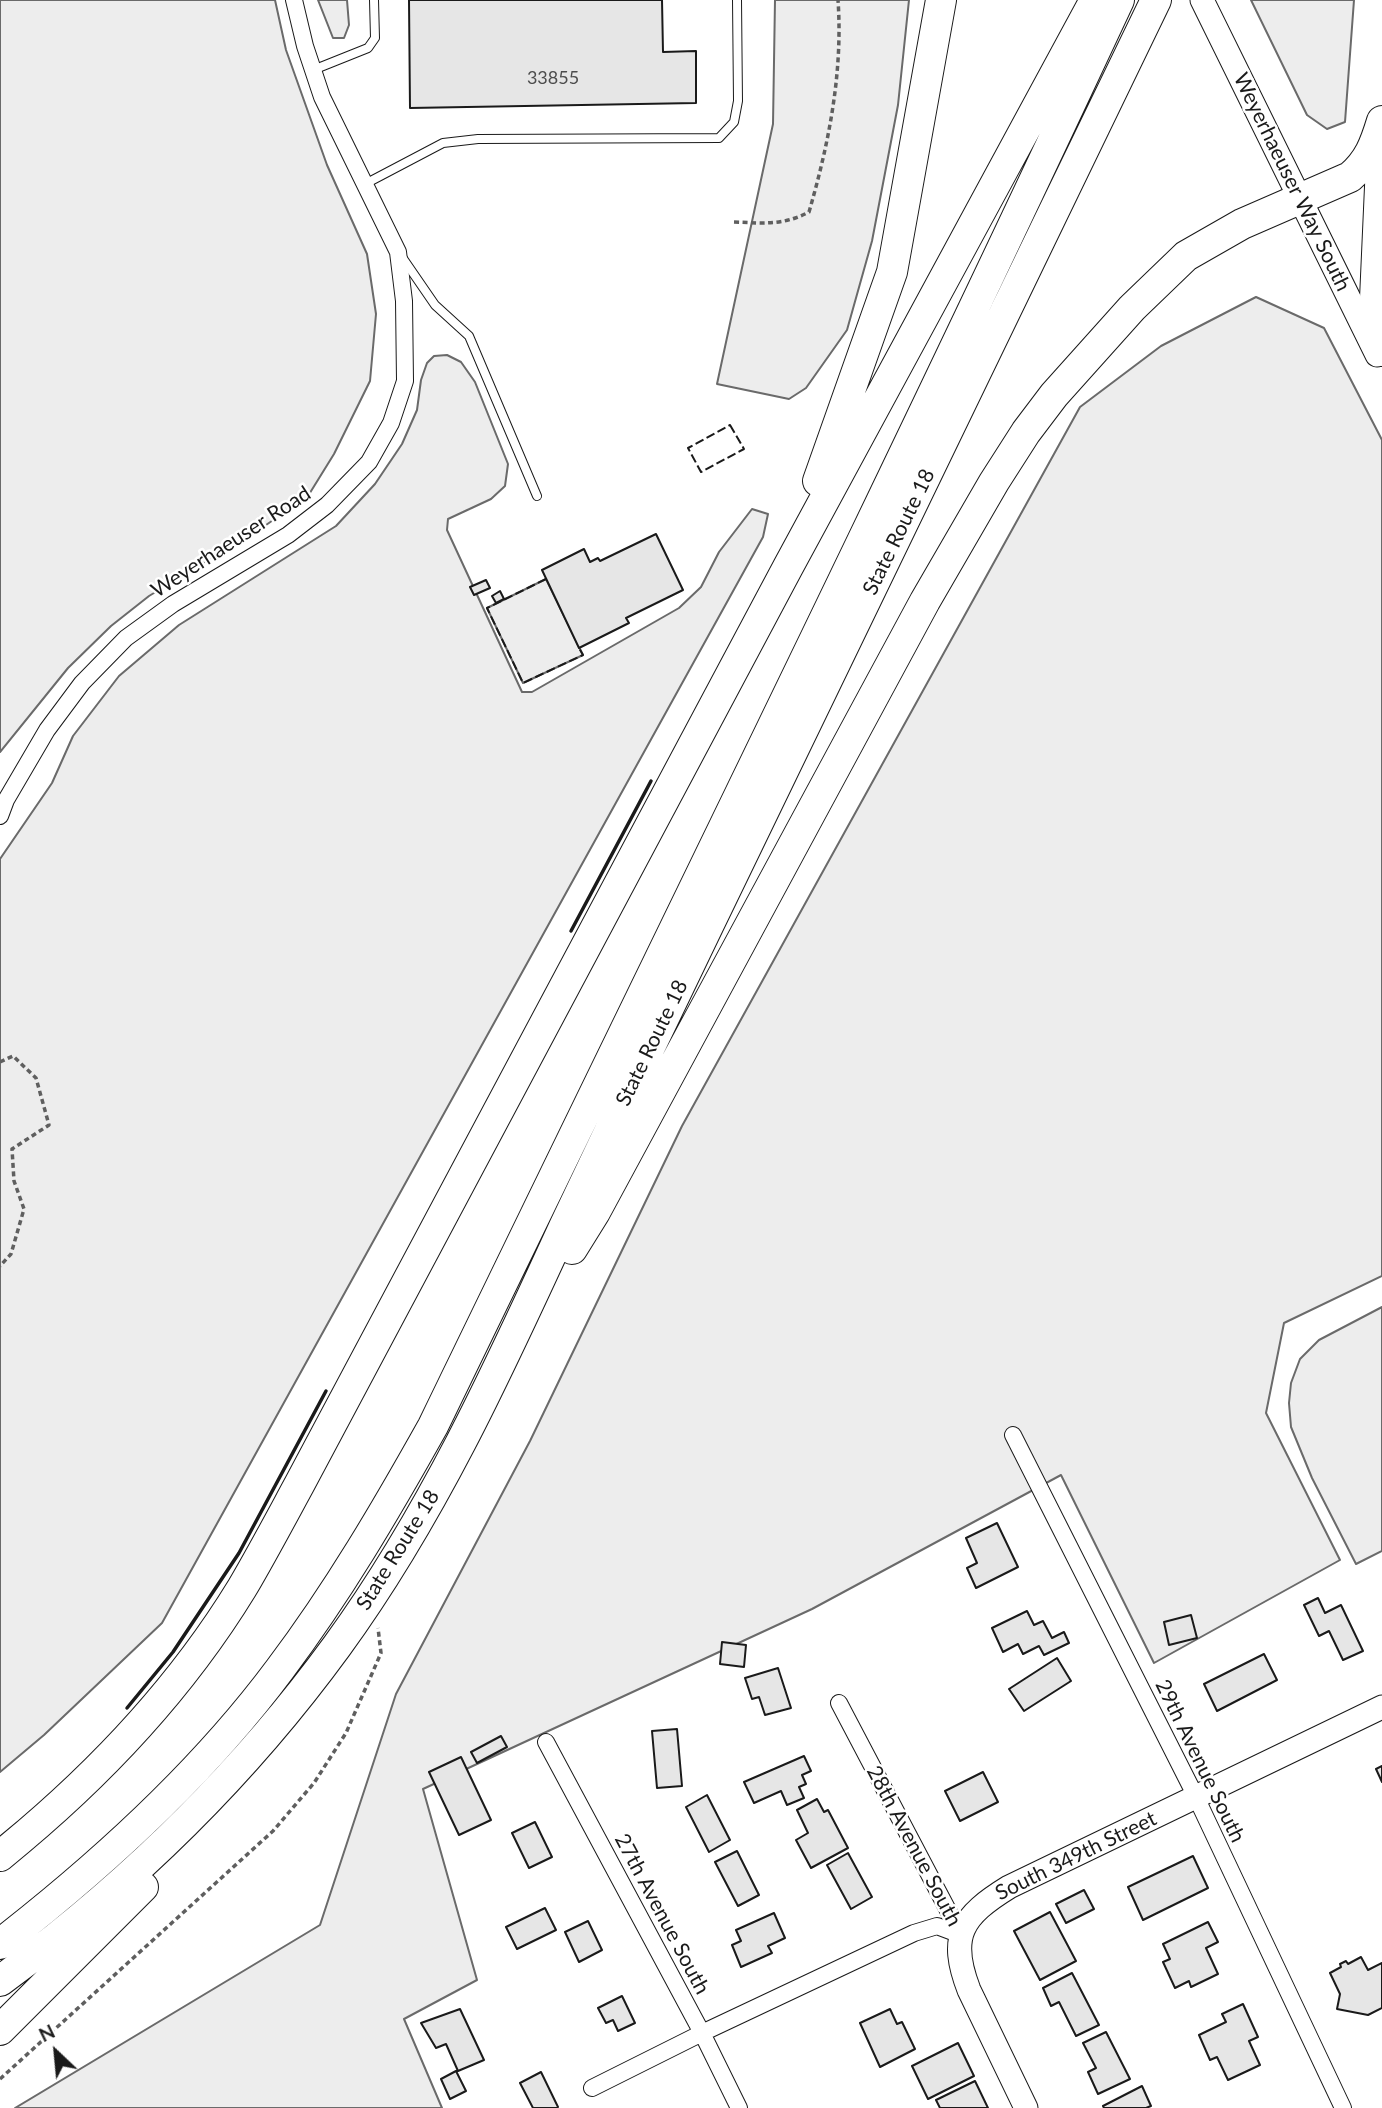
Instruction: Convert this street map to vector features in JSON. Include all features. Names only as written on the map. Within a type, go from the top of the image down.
[{"type":"highway","points":[[788,567],[892,272],[942,0]]},
{"type":"highway","points":[[0,1856],[59,1808],[116,1750],[184,1671],[241,1590],[788,567],[1095,0]]},
{"type":"highway","name":"State Route 18","points":[[0,1944],[105,1860],[229,1731],[286,1661],[329,1601],[380,1521],[433,1426],[754,767],[1119,0]]},
{"type":"highway","name":"State Route 18","points":[[0,1981],[141,1866],[206,1804],[247,1760],[339,1643],[440,1481],[497,1373],[606,1137],[1156,0]]},
{"type":"highway","points":[[497,1373],[595,1212],[925,601],[1026,432],[1054,395],[1132,308],[1186,256],[1242,224],[1350,177],[1363,166],[1374,148],[1382,121]]},
{"type":"highway","points":[[1382,142],[1375,299],[1382,351]]},
{"type":"highway","points":[[0,2030],[183,1846],[247,1760]]},
{"type":"highway","points":[[0,1843],[59,1808]]},
{"type":"street","name":"Weyerhaeuser Road","points":[[0,816],[6,800],[47,730],[82,683],[126,638],[173,604],[288,535],[327,505],[369,462],[391,422],[405,381],[406,327],[398,252],[322,97],[293,0]]},
{"type":"street","name":"Weyerhaeuser Way South","points":[[1202,0],[1382,365]]},
{"type":"street","name":"29th Avenue South","points":[[1013,1435],[1196,1797],[1343,2108]]},
{"type":"street","name":"28th Avenue South","points":[[839,1703],[961,1935],[960,1960],[966,1981],[1026,2108]]},
{"type":"street","name":"South 349th Street","points":[[961,1935],[973,1913],[1009,1887],[1382,1707]]},
{"type":"street","name":"27th Avenue South","points":[[546,1742],[702,2033],[739,2108]]},
{"type":"street","points":[[592,2088],[914,1933],[937,1926],[961,1935]]},
{"type":"lane","points":[[313,70],[368,48],[375,38],[374,0]]},
{"type":"lane","points":[[365,184],[443,144],[454,142],[478,139],[719,138],[734,122],[738,101],[737,0]]},
{"type":"lane","points":[[398,252],[435,305],[468,336],[537,496]]},
{"type":"path","points":[[734,222],[776,223],[791,221],[809,212],[826,155],[835,104],[840,27],[838,0]]},
{"type":"path","points":[[0,1062],[13,1056],[36,1078],[49,1125],[12,1149],[15,1181],[24,1209],[11,1254],[0,1266]]},
{"type":"path","points":[[0,2079],[273,1831],[290,1812],[314,1783],[346,1733],[381,1653],[378,1628]]},
{"type":"shaded area","points":[[0,0],[275,0],[286,50],[327,165],[367,254],[376,314],[370,381],[334,454],[308,496],[266,525],[149,596],[111,626],[68,668],[0,752]]},
{"type":"shaded area","points":[[318,0],[347,0],[349,25],[344,38],[333,38]]},
{"type":"shaded area","points":[[775,0],[909,0],[898,105],[872,241],[847,330],[806,388],[789,399],[717,384],[773,124]]},
{"type":"shaded area","points":[[1251,0],[1354,0],[1345,122],[1327,129],[1307,115]]},
{"type":"shaded area","points":[[1256,297],[1324,328],[1382,440],[1382,1276],[1284,1323],[1266,1413],[1340,1560],[1154,1663],[1061,1475],[812,1609],[423,1789],[477,1980],[404,2019],[442,2108],[15,2108],[320,1925],[396,1694],[530,1441],[682,1126],[1080,407],[1161,346]]},
{"type":"shaded area","points":[[447,355],[461,362],[475,382],[508,464],[505,486],[491,499],[448,519],[447,530],[522,692],[532,692],[679,608],[701,587],[719,552],[752,509],[768,514],[763,537],[162,1623],[44,1735],[0,1772],[0,859],[52,783],[73,736],[119,676],[179,625],[336,526],[375,484],[402,444],[417,410],[421,380],[427,363],[434,356]]},
{"type":"shaded area","points":[[546,579],[583,655],[523,683],[487,608]]},
{"type":"shaded area","points":[[1382,1307],[1382,1551],[1356,1564],[1312,1478],[1291,1427],[1291,1383],[1300,1359],[1319,1340]]},
{"type":"building","points":[[409,0],[662,0],[663,52],[696,51],[696,103],[410,108]]},
{"type":"building","points":[[656,534],[683,590],[626,618],[629,623],[579,648],[542,570],[584,549],[590,562],[598,558],[600,561]]},
{"type":"building","points":[[486,580],[490,588],[474,595],[470,587]]},
{"type":"building","points":[[500,591],[504,599],[496,603],[492,596]]},
{"type":"building","points":[[997,1523],[1018,1567],[976,1588],[967,1568],[977,1563],[966,1538]]},
{"type":"building","points":[[1318,1598],[1325,1613],[1341,1605],[1363,1651],[1343,1660],[1329,1631],[1319,1636],[1304,1605]]},
{"type":"building","points":[[1027,1611],[1034,1625],[1043,1621],[1052,1638],[1064,1632],[1069,1643],[1044,1655],[1039,1646],[1023,1654],[1018,1644],[1003,1652],[992,1628]]},
{"type":"building","points":[[1191,1615],[1197,1638],[1169,1645],[1164,1622]]},
{"type":"building","points":[[722,1642],[746,1645],[744,1667],[720,1664]]},
{"type":"building","points":[[1264,1654],[1277,1680],[1217,1711],[1204,1684]]},
{"type":"building","points":[[1057,1658],[1071,1681],[1024,1711],[1009,1689]]},
{"type":"building","points":[[778,1668],[791,1708],[765,1715],[759,1697],[752,1699],[745,1678]]},
{"type":"building","points":[[677,1729],[682,1786],[657,1788],[652,1731]]},
{"type":"building","points":[[501,1736],[507,1747],[477,1763],[471,1752]]},
{"type":"building","points":[[804,1756],[811,1771],[802,1775],[806,1784],[799,1787],[804,1798],[787,1805],[781,1791],[754,1803],[744,1782]]},
{"type":"building","points":[[461,1757],[491,1820],[459,1835],[429,1772]]},
{"type":"building","points":[[1382,1766],[1382,1782],[1376,1769]]},
{"type":"building","points":[[983,1772],[998,1802],[960,1821],[945,1791]]},
{"type":"building","points":[[707,1795],[730,1840],[709,1852],[686,1807]]},
{"type":"building","points":[[817,1799],[824,1812],[828,1810],[848,1848],[811,1868],[796,1840],[808,1833],[797,1810]]},
{"type":"building","points":[[535,1822],[552,1857],[529,1868],[512,1833]]},
{"type":"building","points":[[737,1851],[759,1895],[738,1906],[715,1862]]},
{"type":"building","points":[[848,1853],[872,1897],[851,1909],[827,1865]]},
{"type":"building","points":[[1193,1856],[1208,1888],[1143,1920],[1128,1887]]},
{"type":"building","points":[[1084,1890],[1094,1909],[1066,1923],[1056,1904]]},
{"type":"building","points":[[545,1908],[556,1930],[517,1949],[506,1927]]},
{"type":"building","points":[[1050,1912],[1076,1961],[1040,1980],[1014,1931]]},
{"type":"building","points":[[774,1913],[785,1938],[768,1946],[772,1953],[741,1967],[732,1945],[741,1941],[736,1930]]},
{"type":"building","points":[[588,1921],[602,1950],[579,1962],[565,1932]]},
{"type":"building","points":[[1208,1922],[1218,1942],[1206,1948],[1218,1974],[1191,1987],[1189,1981],[1175,1988],[1163,1962],[1170,1959],[1163,1944]]},
{"type":"building","points":[[1361,1957],[1368,1970],[1382,1963],[1382,2008],[1368,2015],[1337,2009],[1340,1994],[1330,1973],[1341,1967],[1340,1964],[1346,1961],[1348,1964]]},
{"type":"building","points":[[1072,1973],[1099,2025],[1076,2036],[1059,2002],[1051,2006],[1043,1988]]},
{"type":"building","points":[[622,1996],[635,2023],[618,2031],[613,2020],[606,2023],[598,2008]]},
{"type":"building","points":[[1243,2004],[1258,2037],[1249,2041],[1260,2065],[1228,2080],[1217,2057],[1210,2060],[1199,2035],[1226,2022],[1222,2014]]},
{"type":"building","points":[[460,2009],[484,2060],[458,2071],[446,2044],[436,2048],[421,2023]]},
{"type":"building","points":[[890,2009],[897,2024],[902,2022],[915,2049],[880,2067],[860,2023]]},
{"type":"building","points":[[1106,2032],[1130,2079],[1098,2094],[1088,2072],[1096,2068],[1083,2043]]},
{"type":"building","points":[[958,2043],[974,2076],[928,2099],[912,2066]]},
{"type":"building","points":[[456,2071],[466,2091],[450,2099],[441,2079]]},
{"type":"building","points":[[541,2072],[557,2108],[533,2108],[520,2083]]},
{"type":"building","points":[[975,2081],[988,2108],[940,2108],[936,2100]]},
{"type":"building","points":[[1142,2086],[1151,2106],[1104,2108],[1103,2106]]},
{"type":"fence","points":[[730,425],[744,449],[701,472],[688,448],[730,425]]},
{"type":"fence","points":[[546,579],[487,608],[523,683],[583,655],[579,648]]},
{"type":"wall","points":[[571,931],[651,781]]},
{"type":"wall","points":[[127,1708],[173,1652],[239,1553],[326,1391]]}]
